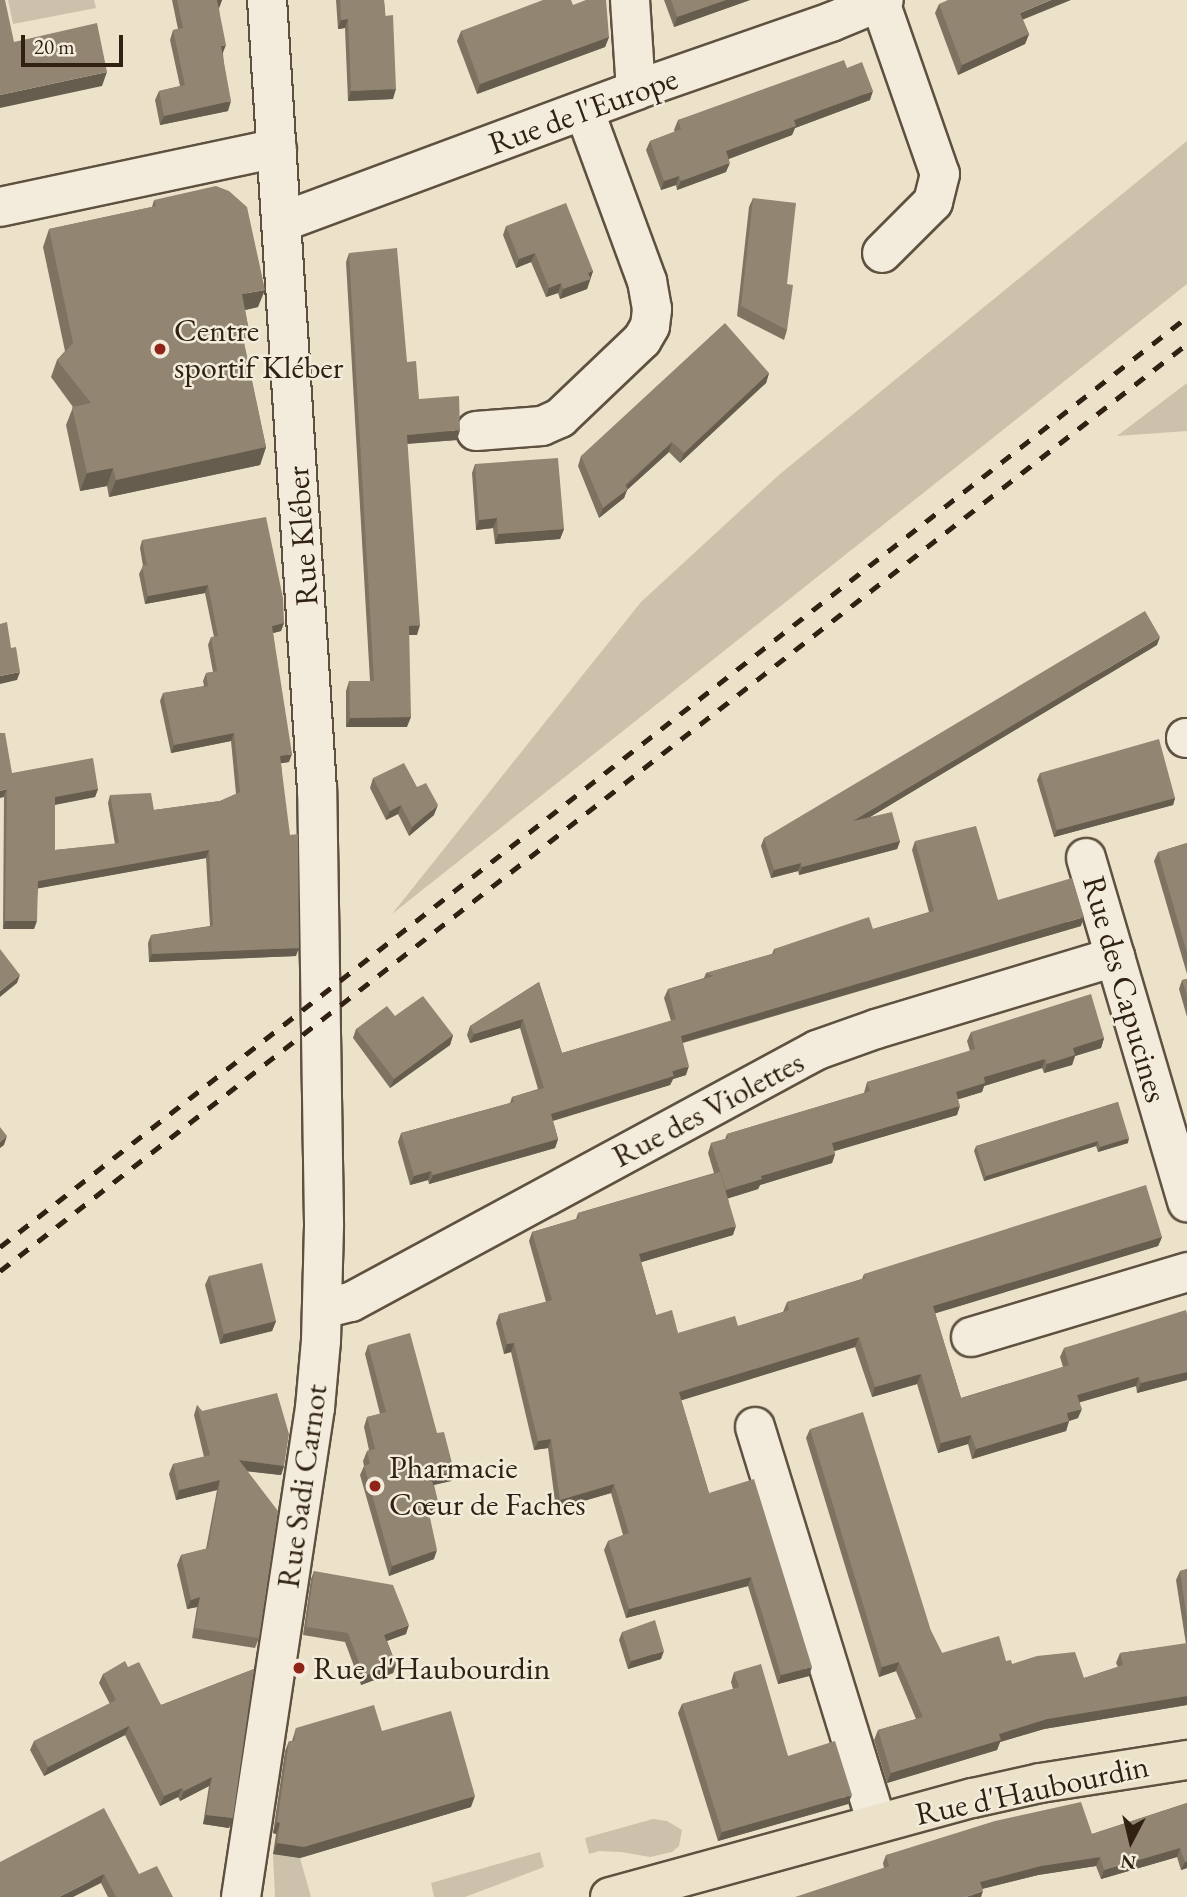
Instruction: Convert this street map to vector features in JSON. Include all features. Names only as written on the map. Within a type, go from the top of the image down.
[{"type":"main road","name":"Rue d'Haubourdin","points":[[610,1897],[1006,1790],[1187,1760]]},
{"type":"street","name":"Rue Kléber","points":[[267,0],[311,675],[324,1072]]},
{"type":"street","points":[[630,0],[636,90]]},
{"type":"street","points":[[882,1],[940,174],[933,202],[882,253]]},
{"type":"street","name":"Rue de l'Europe","points":[[282,222],[882,1]]},
{"type":"street","points":[[476,431],[542,426],[560,418],[642,340],[650,326],[652,309],[647,281],[584,110]]},
{"type":"street","points":[[0,207],[276,148]]},
{"type":"street","name":"Rue des Capucines","points":[[1086,858],[1187,1202]]},
{"type":"street","name":"Rue des Violettes","points":[[322,1309],[351,1303],[761,1077],[817,1050],[866,1032],[1115,957]]},
{"type":"street","name":"Rue Sadi Carnot","points":[[241,1897],[313,1420],[322,1309],[324,1072]]},
{"type":"street","points":[[971,1337],[1187,1272]]},
{"type":"street","name":"Rue d'Haubourdin","points":[[755,1427],[877,1823]]},
{"type":"shaded area","points":[[8,0],[94,0],[96,8],[13,24]]},
{"type":"shaded area","points":[[1187,141],[1187,284],[392,914],[641,602],[780,474]]},
{"type":"shaded area","points":[[1187,383],[1187,431],[1117,436]]},
{"type":"shaded area","points":[[653,1819],[667,1821],[682,1830],[679,1846],[672,1852],[650,1857],[621,1852],[599,1851],[589,1854],[585,1838]]},
{"type":"shaded area","points":[[540,1852],[544,1867],[465,1897],[434,1897],[431,1883]]},
{"type":"shaded area","points":[[273,1854],[300,1858],[311,1897],[275,1897]]},
{"type":"building","points":[[0,0],[5,0],[14,42],[97,23],[107,72],[0,95]]},
{"type":"building","points":[[177,0],[217,0],[226,45],[221,46],[231,101],[164,116],[159,91],[185,85],[173,30],[183,28]]},
{"type":"building","points":[[340,0],[384,0],[385,16],[393,15],[396,89],[351,91],[348,19],[341,20]]},
{"type":"building","points":[[543,0],[571,0],[573,5],[586,0],[606,0],[609,37],[480,84],[461,31]]},
{"type":"building","points":[[671,0],[726,0],[677,17]]},
{"type":"building","points":[[948,0],[1051,0],[1020,13],[1029,34],[962,65],[939,4]]},
{"type":"building","points":[[844,60],[847,68],[862,62],[873,91],[794,120],[796,126],[726,151],[730,163],[681,181],[679,176],[664,181],[650,141],[681,129],[678,120]]},
{"type":"building","name":"Centre sportif Kléber","points":[[216,186],[229,191],[247,207],[265,290],[242,294],[249,331],[244,342],[266,447],[116,480],[113,468],[87,473],[72,407],[91,403],[57,360],[73,343],[49,229],[156,206],[154,200]]},
{"type":"building","points":[[753,198],[796,203],[787,284],[793,285],[787,330],[741,306]]},
{"type":"building","points":[[566,203],[593,271],[588,273],[591,279],[563,289],[561,283],[549,288],[535,253],[519,259],[506,226]]},
{"type":"building","points":[[397,248],[407,362],[416,361],[419,399],[459,396],[460,430],[407,435],[420,625],[409,626],[411,717],[350,718],[349,681],[374,681],[349,253]]},
{"type":"building","points":[[725,323],[769,373],[684,453],[672,442],[625,485],[628,489],[603,508],[581,456]]},
{"type":"building","points":[[558,458],[564,529],[498,534],[497,518],[479,520],[475,464]]},
{"type":"building","points":[[266,517],[283,598],[284,623],[272,626],[292,754],[280,756],[290,835],[298,834],[299,948],[152,954],[151,935],[213,926],[209,850],[38,881],[37,921],[5,921],[7,789],[0,791],[0,733],[5,733],[12,773],[93,758],[98,789],[55,797],[55,850],[119,843],[110,795],[151,793],[154,810],[220,801],[240,792],[234,733],[174,745],[163,693],[208,686],[206,673],[217,671],[211,637],[218,636],[208,585],[148,596],[142,566],[147,565],[142,540]]},
{"type":"building","points":[[1145,611],[1160,637],[853,821],[892,812],[900,841],[802,867],[801,863],[774,870],[764,838]]},
{"type":"building","points":[[7,622],[11,648],[16,647],[20,672],[0,676],[0,624]]},
{"type":"building","points":[[1159,739],[1175,798],[1057,830],[1040,773]]},
{"type":"building","points":[[404,763],[417,787],[426,783],[438,805],[412,827],[401,805],[390,811],[373,778]]},
{"type":"building","points":[[976,826],[998,900],[1072,878],[1084,917],[681,1036],[689,1066],[672,1071],[674,1076],[551,1114],[558,1139],[433,1175],[431,1171],[414,1176],[401,1133],[514,1102],[512,1097],[544,1088],[523,1019],[474,1034],[470,1026],[539,982],[562,1053],[676,1019],[668,989],[714,976],[706,973],[775,953],[774,949],[869,917],[873,929],[934,911],[915,841]]},
{"type":"building","points":[[1187,843],[1187,953],[1158,852]]},
{"type":"building","points":[[0,949],[20,975],[0,991]]},
{"type":"building","points":[[1187,979],[1187,996],[1182,980]]},
{"type":"building","points":[[1091,994],[1104,1038],[1073,1048],[1075,1055],[1047,1064],[1045,1059],[984,1077],[985,1083],[956,1092],[960,1106],[832,1143],[835,1154],[761,1176],[762,1179],[726,1190],[711,1143],[728,1138],[727,1134],[870,1091],[867,1082],[975,1049],[971,1032]]},
{"type":"building","points":[[423,996],[453,1035],[394,1079],[356,1029],[387,1006],[395,1016]]},
{"type":"building","points":[[1118,1102],[1129,1138],[1100,1147],[1098,1141],[986,1176],[976,1146]]},
{"type":"building","points":[[0,1127],[7,1136],[0,1142]]},
{"type":"building","points":[[720,1172],[736,1226],[639,1254],[656,1315],[672,1310],[678,1333],[735,1316],[738,1326],[789,1310],[787,1302],[865,1278],[864,1274],[1146,1185],[1162,1237],[933,1306],[961,1398],[1069,1365],[1064,1348],[1186,1310],[1187,1372],[1141,1383],[1139,1377],[1077,1395],[1082,1409],[1067,1413],[1069,1421],[976,1449],[971,1435],[941,1443],[921,1374],[875,1387],[859,1337],[679,1392],[709,1493],[754,1479],[812,1667],[781,1675],[751,1577],[629,1609],[608,1541],[629,1533],[614,1484],[560,1500],[551,1439],[538,1441],[514,1343],[507,1344],[499,1314],[552,1300],[532,1232],[579,1218],[578,1213]]},
{"type":"building","points":[[262,1263],[276,1321],[224,1334],[209,1276]]},
{"type":"building","points":[[410,1333],[437,1433],[444,1432],[454,1471],[431,1477],[438,1502],[427,1504],[437,1550],[392,1566],[364,1466],[370,1464],[367,1451],[375,1449],[367,1417],[386,1412],[368,1345]]},
{"type":"building","points":[[277,1393],[289,1434],[284,1466],[239,1460],[278,1511],[259,1638],[195,1628],[200,1597],[191,1600],[181,1555],[208,1548],[220,1480],[179,1490],[173,1464],[210,1455],[197,1405],[202,1411]]},
{"type":"building","points":[[863,1412],[931,1631],[942,1653],[999,1636],[1006,1661],[1011,1660],[1012,1664],[1037,1656],[1075,1652],[1084,1678],[1123,1665],[1120,1653],[1187,1643],[1187,1696],[1047,1719],[999,1734],[1001,1740],[891,1773],[878,1730],[923,1717],[899,1662],[882,1667],[810,1429]]},
{"type":"building","points":[[1187,1569],[1187,1620],[1180,1571]]},
{"type":"building","points":[[314,1571],[393,1585],[409,1625],[384,1635],[396,1664],[364,1676],[348,1633],[306,1627]]},
{"type":"building","points":[[655,1620],[664,1651],[631,1661],[622,1632]]},
{"type":"building","points":[[125,1661],[128,1667],[139,1662],[161,1705],[254,1669],[233,1818],[206,1815],[212,1777],[184,1791],[182,1788],[164,1796],[129,1726],[48,1767],[34,1741],[116,1700],[103,1674]]},
{"type":"building","points":[[761,1664],[788,1756],[835,1741],[852,1795],[722,1832],[682,1704],[739,1687],[734,1672]]},
{"type":"building","points":[[374,1705],[382,1731],[451,1711],[475,1796],[304,1847],[277,1843],[280,1823],[277,1822],[289,1741],[294,1741],[296,1728]]},
{"type":"building","points":[[1081,1802],[1092,1834],[1187,1803],[1187,1861],[1185,1862],[1180,1848],[1104,1870],[1100,1857],[1041,1866],[980,1882],[983,1891],[966,1897],[795,1897],[889,1866],[886,1855],[995,1821]]},
{"type":"building","points":[[104,1808],[139,1874],[157,1866],[173,1897],[116,1897],[104,1874],[59,1897],[0,1897],[0,1862]]},
{"type":"railway","points":[[0,1247],[1187,317]]},
{"type":"railway","points":[[0,1271],[1187,344]]},
{"type":"place","name":"Centre sportif Kléber","points":[[160,349]]},
{"type":"place","name":"Pharmacie Cœur de Faches","points":[[375,1486]]},
{"type":"place","name":"Rue d'Haubourdin","points":[[299,1668]]}]
